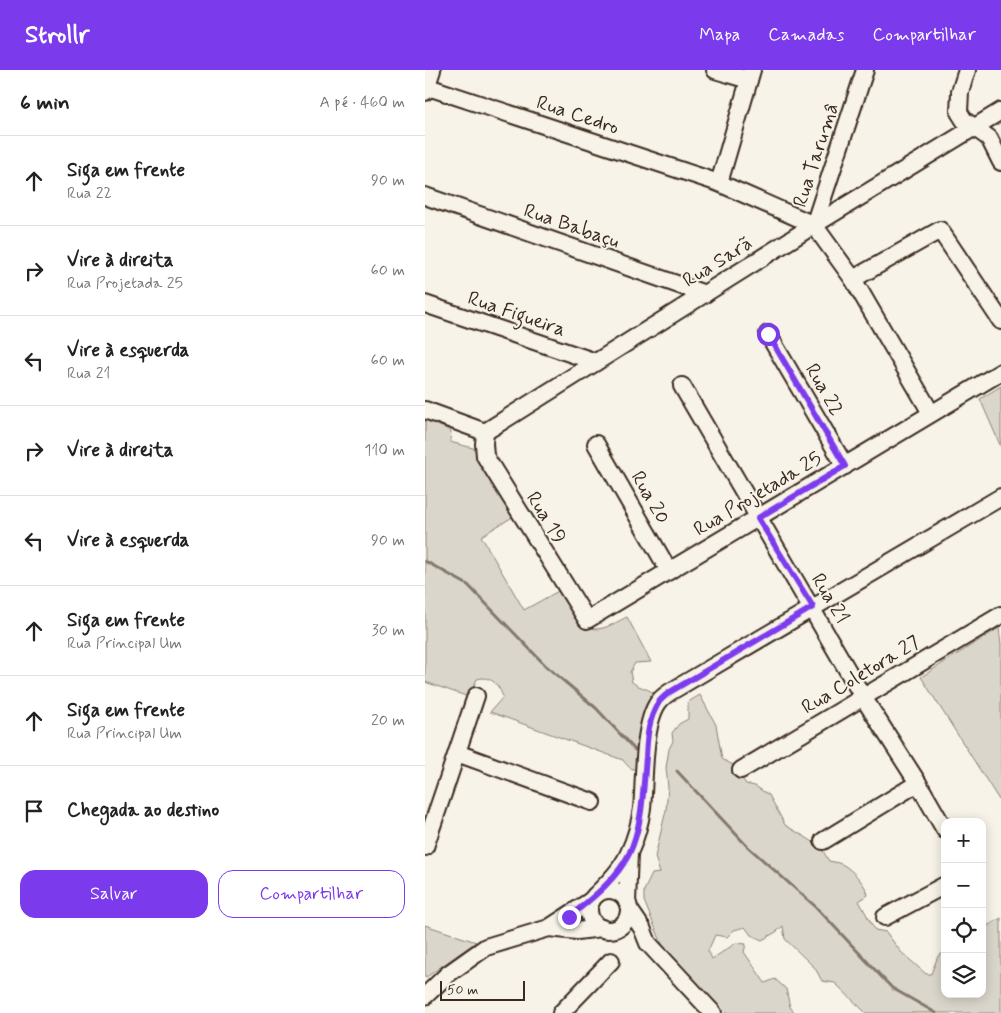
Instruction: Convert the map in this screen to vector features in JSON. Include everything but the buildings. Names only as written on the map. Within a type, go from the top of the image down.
[{"type":"street","points":[[426,88],[432,70]]},
{"type":"street","points":[[715,70],[751,75],[719,183]]},
{"type":"street","name":"Rua Tarumâ","points":[[814,225],[865,70]]},
{"type":"street","points":[[967,70],[959,108],[964,120],[989,138],[1001,162]]},
{"type":"street","name":"Rua Cedro","points":[[426,88],[719,183],[814,225]]},
{"type":"street","name":"Rua Sarã","points":[[485,432],[814,225],[1001,111]]},
{"type":"street","name":"Rua Babaçu","points":[[425,196],[705,294]]},
{"type":"street","points":[[814,225],[853,279],[931,414]]},
{"type":"street","points":[[853,279],[940,230],[1001,321]]},
{"type":"street","name":"Rua Figueira","points":[[425,304],[596,362]]},
{"type":"street","name":"Rua 22","points":[[768,334],[845,466]]},
{"type":"street","name":"Rua Projetada 25","points":[[587,620],[1001,372]]},
{"type":"street","name":"Rua 21","points":[[682,386],[758,518],[813,607],[863,697],[918,783],[941,823]]},
{"type":"street","points":[[425,410],[485,432]]},
{"type":"street","name":"Rua 19","points":[[485,432],[485,456],[587,620]]},
{"type":"street","name":"Rua 20","points":[[597,444],[669,571]]},
{"type":"street","points":[[549,928],[577,932],[609,929],[621,926],[625,921],[628,906],[629,854],[642,810],[648,732],[654,711],[660,700],[670,692],[1001,497]]},
{"type":"street","name":"Rua Coletora 27","points":[[741,770],[1001,615]]},
{"type":"street","points":[[425,847],[476,696]]},
{"type":"street","points":[[457,753],[592,802]]},
{"type":"street","points":[[823,841],[918,783]]},
{"type":"street","points":[[629,854],[589,907],[592,920],[609,929],[648,943]]},
{"type":"street","points":[[885,918],[941,887]]},
{"type":"street","points":[[425,996],[448,974],[486,947],[549,928],[601,892],[613,890],[624,897],[648,943],[713,1013]]},
{"type":"street","points":[[561,1013],[611,961]]},
{"type":"shaded area","points":[[1001,386],[1001,447],[980,399]]},
{"type":"shaded area","points":[[425,419],[451,431],[450,442],[473,448],[488,467],[516,515],[481,536],[524,610],[562,589],[586,625],[591,628],[606,627],[627,617],[651,662],[635,663],[630,672],[632,682],[653,693],[654,702],[640,770],[630,768],[623,760],[490,712],[503,697],[497,685],[486,678],[477,679],[469,697],[425,682]]},
{"type":"shaded area","points":[[999,628],[1001,644],[1001,803],[921,677]]},
{"type":"shaded area","points":[[700,695],[716,725],[722,759],[733,765],[746,784],[755,786],[769,795],[785,825],[820,846],[829,861],[843,865],[856,875],[865,887],[868,895],[859,901],[875,930],[886,932],[901,952],[926,974],[931,974],[938,956],[941,954],[941,998],[986,998],[986,927],[1001,918],[1001,1013],[866,1013],[835,983],[822,981],[815,968],[785,939],[783,926],[762,940],[751,935],[745,927],[734,930],[727,937],[715,935],[708,951],[712,959],[736,943],[746,944],[744,952],[765,983],[775,979],[786,989],[790,1007],[795,1013],[726,1013],[708,997],[664,949],[644,901],[644,891],[652,874],[660,873],[655,857],[666,810],[668,787],[666,768],[669,749],[673,741],[672,733],[679,724],[688,719],[688,702]]},
{"type":"shaded area","points":[[425,925],[476,942],[425,978]]},
{"type":"waterway","points":[[425,561],[468,585],[546,666],[596,708],[635,750]]},
{"type":"waterway","points":[[677,771],[747,846],[816,907],[892,988],[936,1013]]},
{"type":"route","points":[[569,917],[596,896],[629,854],[642,810],[648,732],[654,711],[660,700],[670,692],[813,607],[758,518],[845,466],[768,334]]}]
